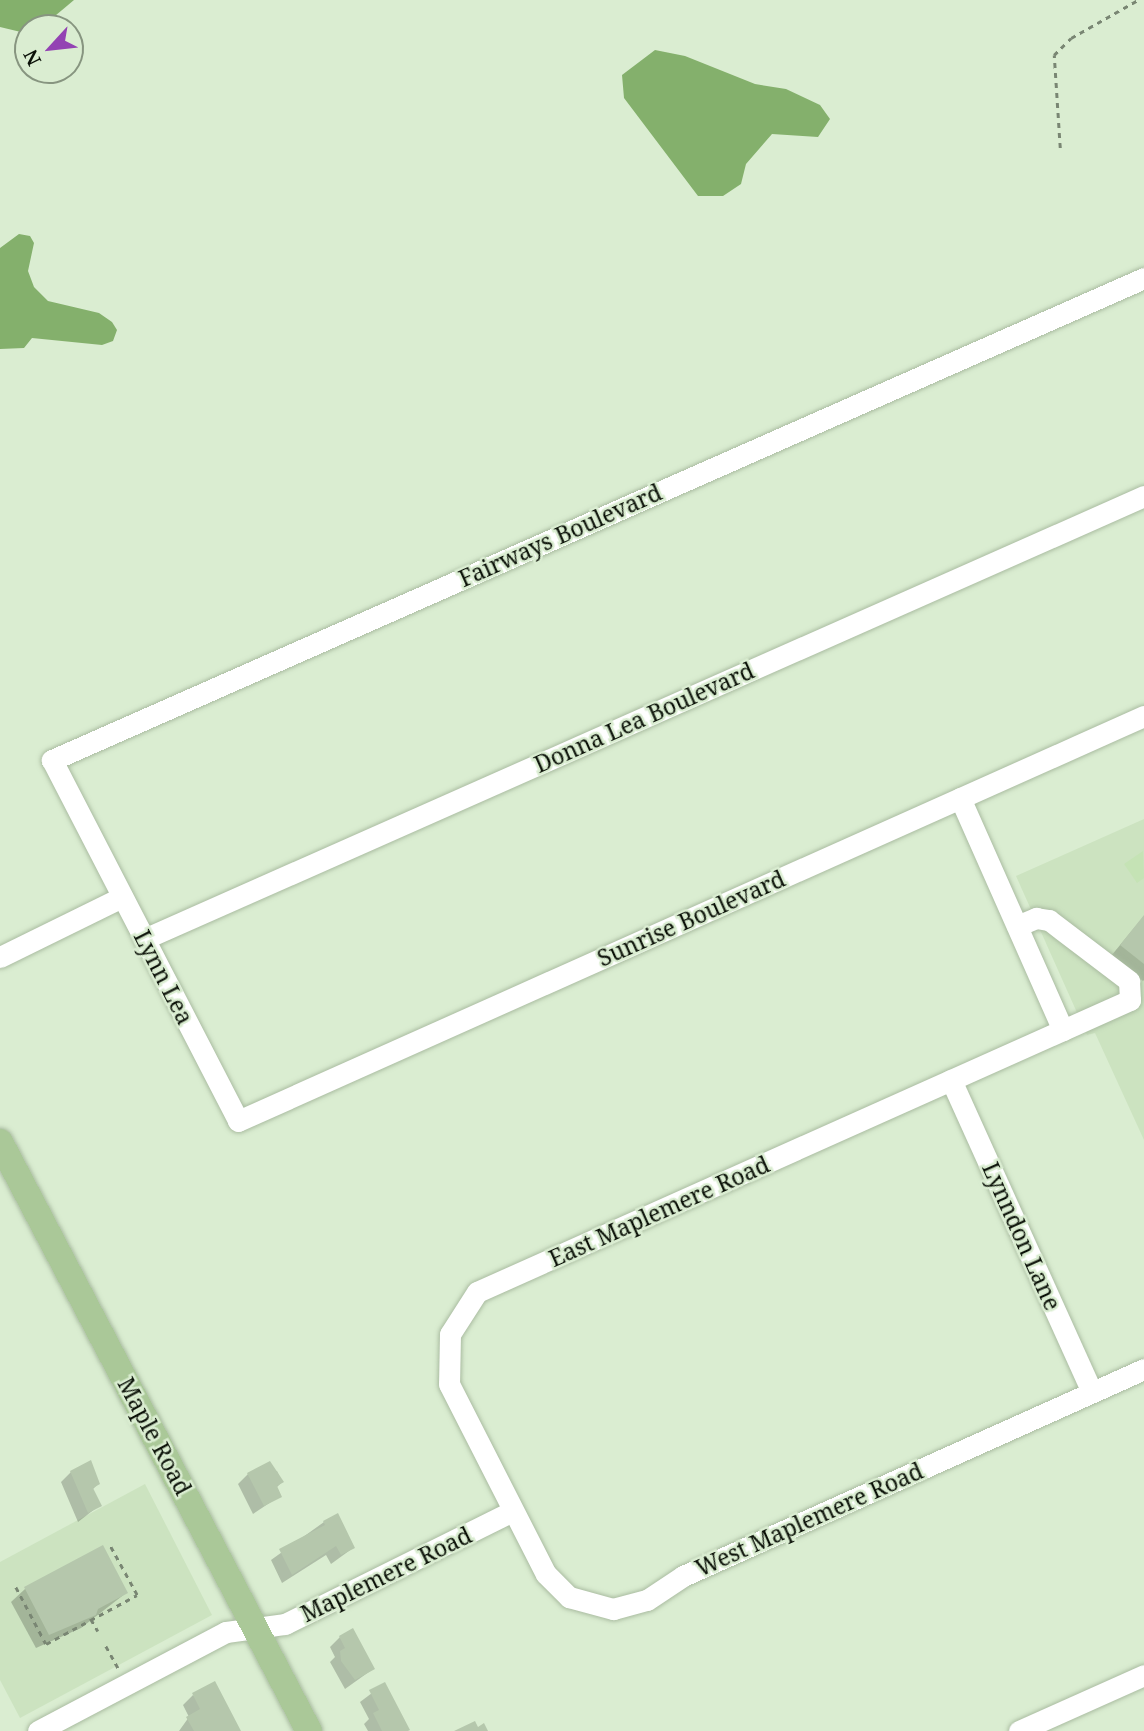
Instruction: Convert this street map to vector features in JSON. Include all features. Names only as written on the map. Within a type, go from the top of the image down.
[{"type":"main road","name":"Maple Road","points":[[0,1142],[309,1731]]},
{"type":"street","name":"Fairways Boulevard","points":[[90,833],[52,760],[1144,278]]},
{"type":"street","name":"Donna Lea Boulevard","points":[[144,939],[1144,496]]},
{"type":"street","name":"Sunrise Boulevard","points":[[237,1121],[1144,716]]},
{"type":"street","points":[[960,798],[1063,1030]]},
{"type":"street","name":"Lynn Lea","points":[[90,833],[237,1121]]},
{"type":"street","points":[[0,957],[122,897]]},
{"type":"street","name":"East Maplemere Road","points":[[513,1511],[448,1377],[450,1334],[477,1292],[1130,1000],[1133,988],[1049,920],[1035,918],[1017,926]]},
{"type":"street","name":"Lynndon Lane","points":[[951,1080],[1092,1392]]},
{"type":"street","name":"West Maplemere Road","points":[[513,1511],[547,1574],[569,1597],[597,1608],[632,1606],[683,1576],[1144,1369]]},
{"type":"street","name":"Maplemere Road","points":[[38,1731],[226,1632],[285,1624],[513,1511]]},
{"type":"street","points":[[1019,1731],[1144,1675]]},
{"type":"path","points":[[1060,148],[1054,55],[1071,38],[1138,0]]},
{"type":"path","points":[[16,1587],[46,1644],[137,1595],[109,1544]]},
{"type":"path","points":[[109,1557],[114,1554]]},
{"type":"path","points":[[91,1619],[98,1632]]},
{"type":"path","points":[[106,1646],[118,1668]]},
{"type":"shaded area","points":[[0,0],[74,0],[57,14],[14,14],[14,30],[0,27]]},
{"type":"shaded area","points":[[655,50],[685,56],[755,84],[786,89],[820,105],[830,119],[818,137],[772,134],[746,164],[741,184],[723,196],[698,196],[624,98],[622,75]]},
{"type":"shaded area","points":[[19,234],[30,236],[34,243],[28,271],[34,287],[48,301],[99,313],[112,322],[117,330],[113,341],[102,345],[32,338],[24,348],[0,349],[0,248]]},
{"type":"shaded area","points":[[1144,819],[1144,1140],[1095,1033],[1087,1035],[1016,876]]},
{"type":"shaded area","points":[[1143,851],[1144,878],[1137,883],[1124,864]]},
{"type":"shaded area","points":[[145,1484],[212,1615],[20,1718],[0,1680],[0,1562]]},
{"type":"building","points":[[1144,915],[1144,964],[1120,945]]},
{"type":"building","points":[[91,1460],[100,1484],[93,1488],[102,1506],[88,1513],[70,1471]]},
{"type":"building","points":[[270,1461],[284,1482],[277,1486],[282,1497],[264,1506],[247,1473]]},
{"type":"building","points":[[338,1513],[355,1548],[341,1555],[336,1546],[292,1575],[279,1549],[325,1525],[323,1521]]},
{"type":"building","points":[[103,1545],[128,1593],[98,1609],[96,1615],[49,1635],[24,1587]]},
{"type":"building","points":[[353,1628],[375,1669],[355,1680],[341,1661],[340,1651],[345,1648],[339,1636]]},
{"type":"building","points":[[215,1681],[241,1731],[194,1731],[186,1717],[200,1709],[192,1693]]},
{"type":"building","points":[[385,1682],[410,1730],[408,1731],[382,1731],[373,1713],[379,1710],[369,1690]]},
{"type":"building","points":[[475,1721],[478,1727],[484,1723],[488,1731],[454,1731]]}]
